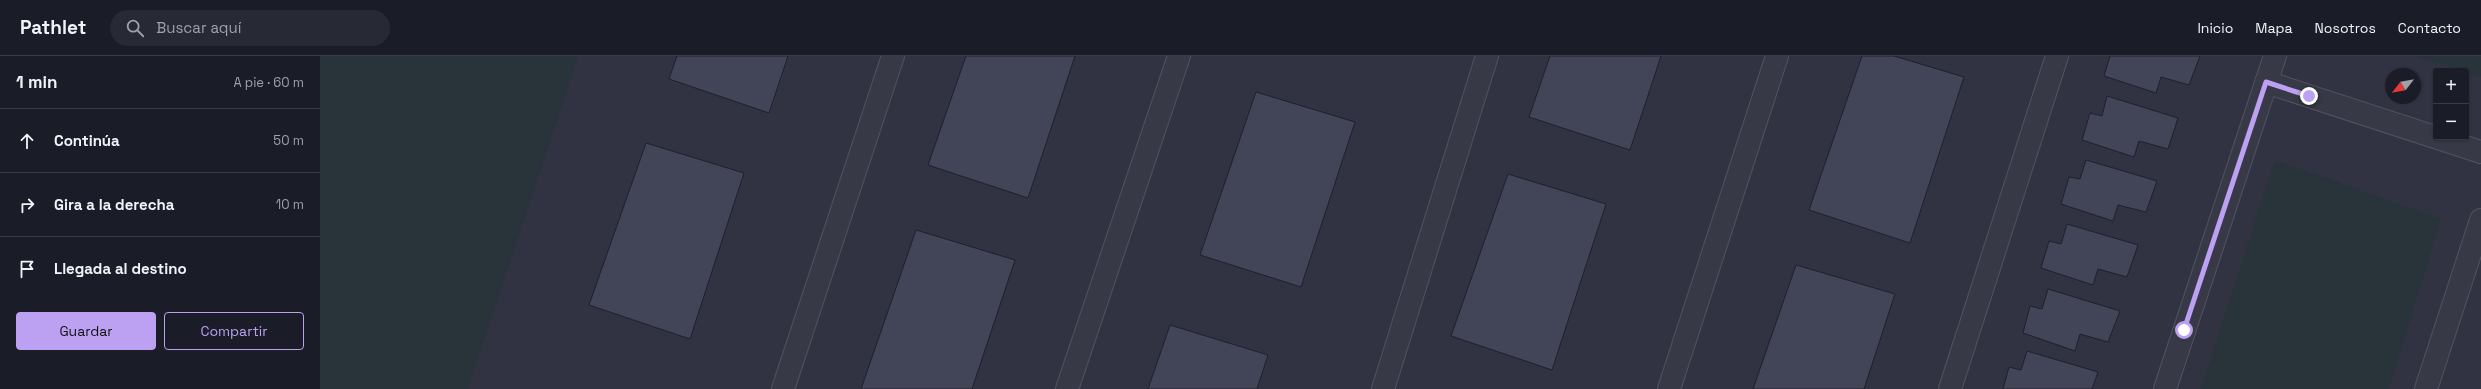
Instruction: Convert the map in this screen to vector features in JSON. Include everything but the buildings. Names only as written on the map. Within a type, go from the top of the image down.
[{"type":"street","points":[[783,389],[893,56]]},
{"type":"street","points":[[1067,389],[1179,56]]},
{"type":"street","points":[[1383,389],[1487,56]]},
{"type":"street","points":[[1669,389],[1777,56]]},
{"type":"street","points":[[1950,389],[2057,56]]},
{"type":"street","points":[[2165,389],[2275,56]]},
{"type":"street","points":[[2266,82],[2481,152]]},
{"type":"street","points":[[2426,389],[2481,220]]},
{"type":"shaded area","points":[[320,56],[2481,56],[2481,389],[320,389]]},
{"type":"shaded area","points":[[320,56],[578,56],[468,389],[320,389]]},
{"type":"shaded area","points":[[2416,56],[2481,56],[2481,77],[2469,73],[2469,68],[2453,68]]},
{"type":"shaded area","points":[[2275,160],[2441,219],[2389,389],[2201,389]]},
{"type":"route","points":[[2184,330],[2266,82],[2309,96]]}]
